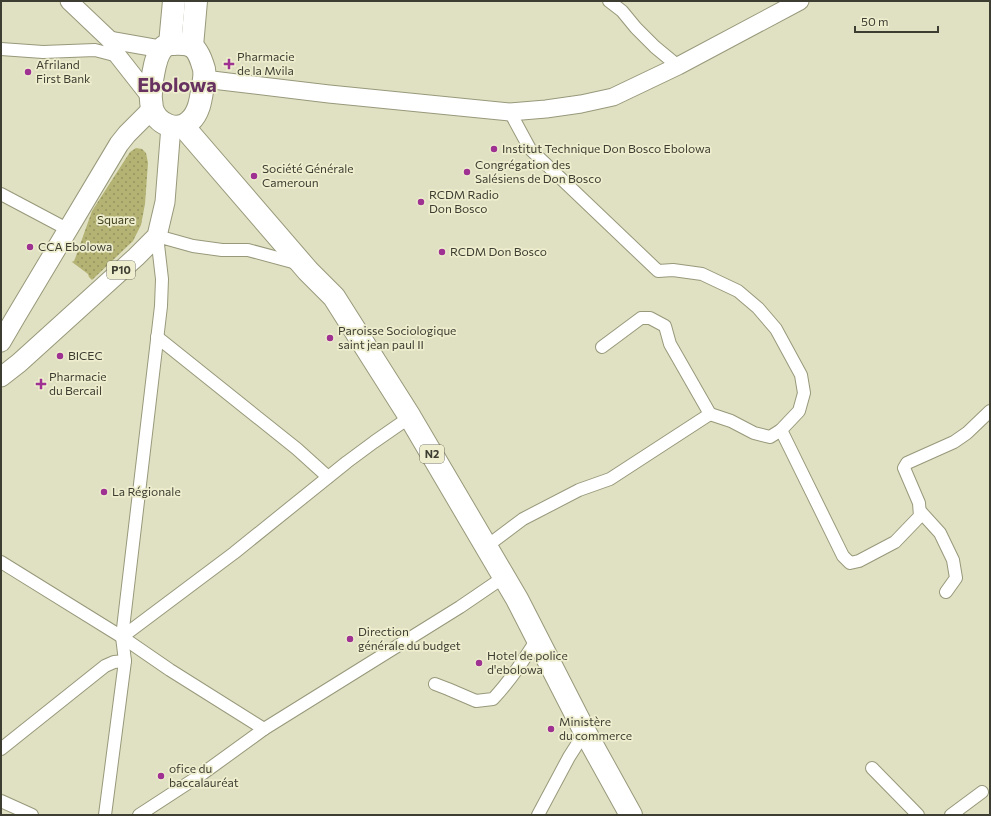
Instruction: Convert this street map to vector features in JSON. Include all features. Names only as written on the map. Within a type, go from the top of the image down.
[{"type":"highway","points":[[166,47],[184,44],[192,46],[196,51],[204,70],[201,97],[197,111],[190,121],[177,126],[164,124],[156,117],[151,103],[151,85],[156,61],[166,47],[174,1]]},
{"type":"highway","points":[[192,46],[196,1]]},
{"type":"highway","name":"N2","points":[[177,126],[208,154],[301,264],[334,297],[410,417],[517,599],[585,732],[632,815]]},
{"type":"main road","points":[[1,342],[119,144],[151,103],[118,56],[110,40],[69,1]]},
{"type":"main road","points":[[204,79],[330,94],[510,112],[546,110],[613,97],[678,66],[800,1]]},
{"type":"main road","points":[[110,40],[166,47]]},
{"type":"main road","points":[[157,236],[165,202],[177,126]]},
{"type":"main road","name":"P10","points":[[1,377],[157,236]]},
{"type":"street","points":[[609,1],[624,6],[636,28],[655,47],[678,66]]},
{"type":"street","points":[[1,50],[43,52],[95,50],[118,56]]},
{"type":"street","points":[[510,112],[530,149],[658,271],[673,270],[702,274],[738,291],[758,308],[776,329],[801,375],[804,393],[799,412],[781,430],[770,437],[754,433],[731,421],[710,414],[670,344],[665,326],[650,318],[641,318],[602,347]]},
{"type":"street","points":[[1,194],[67,229]]},
{"type":"street","points":[[105,815],[125,661],[122,637],[161,306],[162,279],[157,236],[193,246],[222,250],[248,250],[301,264]]},
{"type":"street","points":[[157,337],[297,449],[328,477]]},
{"type":"street","points":[[781,430],[843,556],[850,563],[859,561],[895,542],[920,516],[919,503],[904,468],[907,462],[954,442],[968,433],[990,411]]},
{"type":"street","points":[[486,546],[523,519],[579,490],[610,479],[710,414]]},
{"type":"street","points":[[122,637],[234,553],[328,477],[410,417]]},
{"type":"street","points":[[920,511],[940,533],[954,560],[956,578],[946,592]]},
{"type":"street","points":[[1,562],[122,637],[170,670],[264,729]]},
{"type":"street","points":[[139,815],[202,774],[264,729],[460,607],[504,577]]},
{"type":"street","points":[[435,684],[476,701],[493,699],[511,678],[537,639]]},
{"type":"street","points":[[1,750],[105,666],[114,662],[125,661]]},
{"type":"street","points":[[538,815],[569,757],[585,732]]},
{"type":"street","points":[[872,768],[918,815]]},
{"type":"street","points":[[951,815],[982,792]]},
{"type":"street","points":[[1,801],[32,815]]},
{"type":"green space","name":"Square","points":[[136,148],[142,149],[146,153],[148,163],[145,204],[141,225],[133,241],[92,280],[88,274],[71,262],[74,261],[92,211],[130,152]]},
{"type":"place","name":"Pharmacie de la Mvila","points":[[229,64]]},
{"type":"place","name":"Afriland First Bank","points":[[28,72]]},
{"type":"place","name":"Institut Technique Don Bosco Ebolowa","points":[[494,149]]},
{"type":"place","name":"Congrégation des Salésiens de Don Bosco","points":[[467,172]]},
{"type":"place","name":"Société Générale Cameroun","points":[[254,176]]},
{"type":"place","name":"RCDM Radio Don Bosco","points":[[421,202]]},
{"type":"place","name":"CCA Ebolowa","points":[[30,247]]},
{"type":"place","name":"RCDM Don Bosco","points":[[442,252]]},
{"type":"place","name":"Paroisse Sociologique saint jean paul II","points":[[330,338]]},
{"type":"place","name":"BICEC","points":[[60,356]]},
{"type":"place","name":"Pharmacie du Bercail","points":[[41,384]]},
{"type":"place","name":"La Régionale","points":[[104,492]]},
{"type":"place","name":"Direction générale du budget","points":[[350,639]]},
{"type":"place","name":"Hotel de police d'ebolowa","points":[[479,663]]},
{"type":"place","name":"Ministère du commerce","points":[[551,729]]},
{"type":"place","name":"ofice du baccalauréat","points":[[161,776]]},
{"type":"district","name":"Ebolowa","points":[[177,85]]}]
